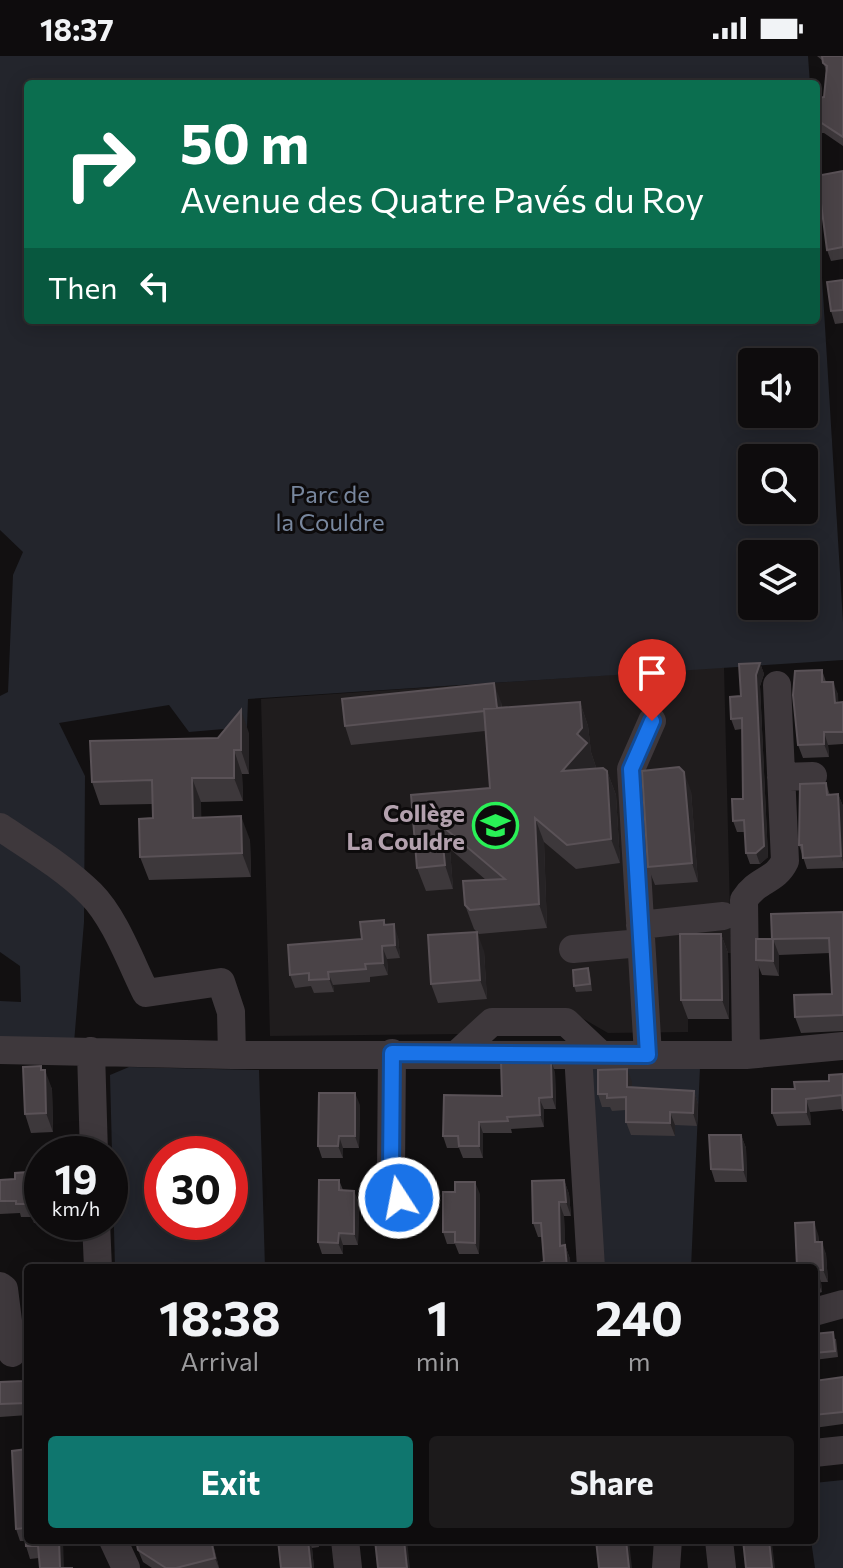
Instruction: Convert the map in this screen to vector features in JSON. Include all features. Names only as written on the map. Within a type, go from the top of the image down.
[{"type":"street","points":[[746,1055],[744,900],[753,886],[779,873],[785,861],[777,685]]},
{"type":"street","points":[[648,1055],[631,769],[652,721]]},
{"type":"street","points":[[781,777],[813,776]]},
{"type":"street","points":[[0,827],[93,895],[146,993],[221,982],[231,1012],[232,1055]]},
{"type":"street","points":[[573,949],[723,916]]},
{"type":"street","points":[[0,1050],[232,1055],[457,1054],[492,1022],[566,1022],[589,1054],[591,1264]]},
{"type":"street","points":[[589,1054],[746,1055],[843,1046]]},
{"type":"street","points":[[91,1051],[93,1136]]},
{"type":"street","points":[[392,1053],[391,1170],[399,1198]]},
{"type":"street","points":[[97,1240],[98,1264]]},
{"type":"street","points":[[0,1286],[4,1289],[13,1353]]},
{"type":"street","points":[[818,1311],[843,1304]]},
{"type":"street","points":[[818,1453],[843,1450]]},
{"type":"street","points":[[115,1544],[125,1568]]},
{"type":"street","points":[[345,1544],[348,1568]]},
{"type":"street","points":[[666,1568],[668,1544]]},
{"type":"street","points":[[719,1544],[722,1568]]},
{"type":"shaded area","name":"Collège La Couldre","points":[[724,667],[731,953],[688,954],[688,1032],[608,1033],[568,1010],[462,1034],[270,1036],[261,699]]},
{"type":"green space","name":"Parc de la Couldre","points":[[0,56],[808,56],[810,80],[24,80],[24,324],[820,324],[820,245],[843,660],[248,699],[247,727],[189,732],[169,705],[59,723],[85,776],[84,922],[74,1043],[0,1039],[0,1001],[21,1002],[20,966],[0,952],[0,696],[8,692],[13,575],[23,552],[0,530]]},
{"type":"green space","points":[[129,1067],[259,1070],[265,1264],[115,1264],[114,1240],[128,1240],[128,1136],[112,1136],[110,1075]]},
{"type":"green space","points":[[584,1067],[700,1067],[691,1264],[599,1264]]},
{"type":"green space","points":[[843,1480],[843,1568],[815,1568],[812,1544],[818,1544],[818,1483]]},
{"type":"building","points":[[822,56],[843,56],[843,137],[820,122],[820,98],[824,97],[827,66]]},
{"type":"building","points":[[843,171],[843,247],[827,250],[820,175]]},
{"type":"building","points":[[843,280],[843,310],[831,311],[827,282]]},
{"type":"building","points":[[760,663],[756,675],[764,846],[756,853],[746,853],[744,820],[733,821],[732,799],[743,799],[742,718],[731,719],[730,697],[741,696],[739,664]]},
{"type":"building","points":[[822,670],[822,682],[833,682],[835,703],[843,702],[843,732],[824,732],[824,744],[798,745],[793,695],[795,671]]},
{"type":"building","points":[[494,683],[497,708],[345,726],[342,699]]},
{"type":"building","points":[[580,702],[582,728],[577,734],[587,743],[562,771],[603,768],[607,771],[611,839],[567,845],[535,818],[539,904],[470,910],[465,905],[463,881],[505,879],[441,825],[445,865],[417,868],[411,795],[490,788],[484,709]]},
{"type":"building","points":[[241,710],[241,750],[234,750],[234,778],[192,778],[193,818],[241,816],[242,853],[140,857],[139,819],[153,818],[152,780],[92,782],[90,741],[218,738]]},
{"type":"building","points":[[679,767],[684,772],[692,863],[648,867],[642,771]]},
{"type":"building","points":[[826,783],[827,795],[838,794],[841,856],[803,858],[802,845],[799,845],[800,784]]},
{"type":"building","points":[[843,912],[843,1015],[795,1017],[794,995],[832,994],[829,938],[773,939],[773,961],[756,960],[756,939],[772,939],[771,914]]},
{"type":"building","points":[[384,920],[384,925],[394,924],[395,945],[382,946],[383,963],[365,964],[366,969],[328,972],[329,979],[309,980],[309,973],[290,975],[288,945],[362,939],[360,922]]},
{"type":"building","points":[[477,932],[480,980],[431,984],[428,935]]},
{"type":"building","points":[[680,934],[721,934],[722,1000],[681,1000]]},
{"type":"building","points":[[588,968],[590,984],[574,986],[573,970]]},
{"type":"building","points":[[501,1060],[551,1060],[552,1097],[539,1098],[540,1115],[479,1122],[479,1146],[459,1146],[458,1136],[443,1136],[444,1095],[502,1096]]},
{"type":"building","points":[[41,1066],[41,1070],[45,1070],[46,1113],[25,1114],[23,1067]]},
{"type":"building","points":[[627,1069],[627,1087],[694,1091],[693,1113],[670,1112],[670,1123],[626,1122],[626,1097],[607,1098],[607,1094],[598,1094],[598,1070]]},
{"type":"building","points":[[843,1074],[843,1111],[842,1095],[806,1099],[806,1112],[772,1113],[772,1089],[795,1089],[794,1082],[829,1081],[829,1075]]},
{"type":"building","points":[[319,1093],[355,1093],[355,1136],[339,1136],[338,1146],[318,1146]]},
{"type":"building","points":[[709,1135],[741,1135],[743,1170],[711,1169]]},
{"type":"building","points":[[24,1172],[24,1204],[0,1201],[0,1180],[15,1179],[15,1173]]},
{"type":"building","points":[[319,1180],[339,1180],[339,1190],[354,1191],[354,1234],[339,1233],[338,1243],[318,1242]]},
{"type":"building","points":[[564,1180],[566,1202],[559,1202],[560,1246],[565,1245],[567,1264],[539,1264],[544,1262],[541,1223],[533,1223],[532,1181]]},
{"type":"building","points":[[455,1182],[475,1182],[475,1243],[455,1242],[455,1232],[443,1232],[443,1192],[455,1192]]},
{"type":"building","points":[[814,1222],[815,1242],[822,1242],[823,1270],[818,1270],[818,1264],[797,1264],[795,1223]]},
{"type":"building","points":[[833,1332],[835,1351],[818,1353],[818,1334]]},
{"type":"building","points":[[843,1377],[843,1412],[818,1415],[818,1380]]},
{"type":"building","points":[[24,1381],[24,1403],[0,1404],[0,1382]]},
{"type":"building","points":[[24,1450],[24,1528],[16,1529],[12,1451]]},
{"type":"building","points":[[59,1544],[60,1568],[40,1568],[38,1546],[26,1546]]},
{"type":"building","points":[[137,1544],[212,1544],[215,1558],[166,1568],[138,1550]]},
{"type":"building","points":[[278,1544],[308,1544],[311,1568],[281,1568]]},
{"type":"building","points":[[375,1544],[404,1544],[407,1568],[378,1568]]},
{"type":"building","points":[[596,1544],[626,1544],[629,1568],[599,1568]]},
{"type":"building","points":[[743,1544],[769,1544],[772,1568],[746,1568]]},
{"type":"place","name":"Collège La Couldre","points":[[496,826]]},
{"type":"route","points":[[399,1198],[391,1170],[392,1053],[648,1055],[631,769],[652,721]]}]
